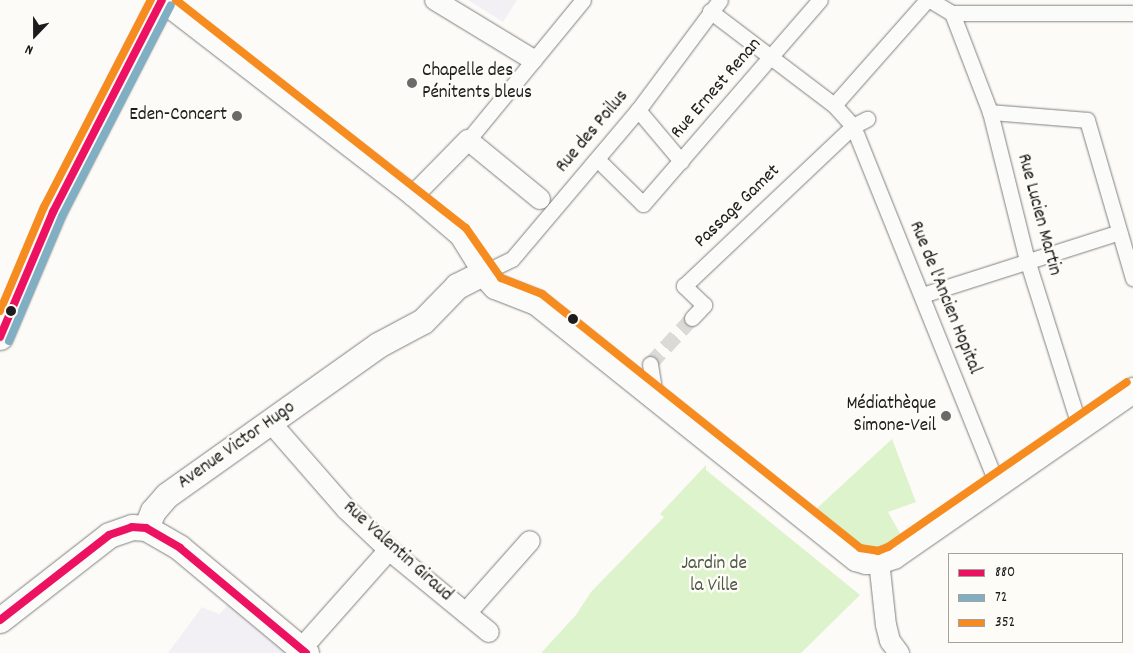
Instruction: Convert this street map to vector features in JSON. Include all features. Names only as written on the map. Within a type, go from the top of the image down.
[{"type":"street","points":[[435,0],[532,59]]},
{"type":"street","points":[[414,196],[468,140],[532,59],[583,0]]},
{"type":"street","name":"Rue Ernest Renan","points":[[598,160],[643,204],[820,0]]},
{"type":"street","points":[[834,105],[929,0],[952,13],[1133,13]]},
{"type":"street","points":[[0,337],[54,212],[161,1],[414,196],[460,236],[483,273],[495,286],[536,302],[856,558],[886,559],[997,485],[1133,390]]},
{"type":"street","points":[[715,5],[770,57],[834,105],[853,126],[867,119]]},
{"type":"street","name":"Rue des Poilus","points":[[483,273],[512,259],[598,160],[638,110],[715,5]]},
{"type":"street","name":"Rue Lucien Martin","points":[[952,13],[990,112],[1027,260],[1080,428]]},
{"type":"street","points":[[638,110],[680,161]]},
{"type":"street","points":[[990,112],[1087,120],[1133,278]]},
{"type":"street","name":"Rue de l'Ancien Hopital","points":[[853,126],[997,485]]},
{"type":"street","name":"Passage Gamet","points":[[692,318],[704,305],[684,286],[853,126]]},
{"type":"street","points":[[468,140],[540,199]]},
{"type":"street","points":[[922,296],[1027,260],[1119,232]]},
{"type":"street","name":"Avenue Victor Hugo","points":[[146,528],[153,511],[167,495],[271,423],[378,345],[424,322],[457,286],[483,273]]},
{"type":"street","points":[[650,364],[655,397]]},
{"type":"street","name":"Rue Valentin Giraud","points":[[271,423],[346,509],[389,550],[489,632]]},
{"type":"street","points":[[0,620],[109,535],[132,527],[146,528],[180,548],[304,651],[389,550]]},
{"type":"street","points":[[466,613],[530,541]]},
{"type":"street","points":[[886,559],[886,625],[890,641],[899,653]]},
{"type":"shaded area","points":[[468,0],[517,0],[503,22]]},
{"type":"shaded area","points":[[230,603],[289,653],[168,653],[202,607],[219,614]]},
{"type":"green space","points":[[892,439],[916,502],[888,512],[901,535],[889,545],[874,548],[859,545],[815,510]]},
{"type":"green space","name":"Jardin de la Ville","points":[[706,465],[706,470],[860,595],[801,653],[541,653],[576,615],[591,592],[664,517],[660,514]]},
{"type":"tunnel","points":[[650,364],[692,318]]},
{"type":"transit line","name":"352","points":[[0,311],[44,207],[151,0]]},
{"type":"transit line","name":"880","points":[[0,337],[53,212],[162,0]]},
{"type":"transit line","name":"352","points":[[176,0],[466,228],[501,278],[542,294],[860,548],[878,551],[888,547],[1127,382]]},
{"type":"transit line","name":"72","points":[[9,341],[62,216],[171,5]]},
{"type":"transit line","name":"880","points":[[0,620],[109,535],[132,527],[146,528],[180,548],[306,653]]},
{"type":"place","name":"Chapelle des Pénitents bleus","points":[[412,83]]},
{"type":"place","name":"Eden-Concert","points":[[237,116]]},
{"type":"place","name":"Médiathèque Simone-Veil","points":[[946,416]]}]
